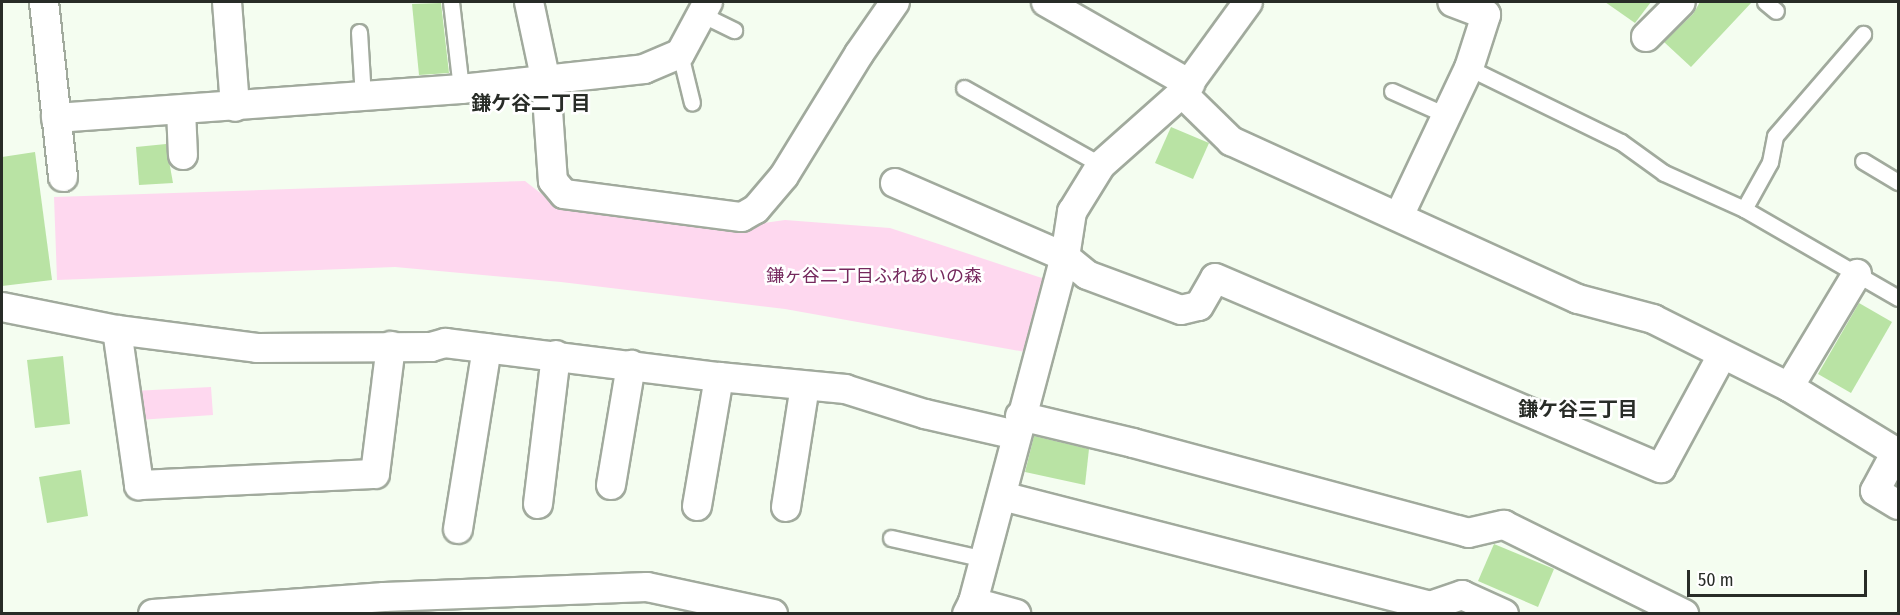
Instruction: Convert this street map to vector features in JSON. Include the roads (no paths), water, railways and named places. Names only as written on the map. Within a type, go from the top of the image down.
[{"type":"street","points":[[44,2],[63,177]]},
{"type":"street","points":[[227,2],[235,107]]},
{"type":"street","points":[[529,2],[546,82],[553,181],[564,194],[753,218],[756,209],[784,176],[896,2]]},
{"type":"street","points":[[1017,614],[970,608],[1065,257],[1072,212],[1101,165],[1186,88],[1248,2]]},
{"type":"street","points":[[1399,216],[1469,68],[1486,15],[1452,2]]},
{"type":"street","points":[[1646,37],[1681,2]]},
{"type":"street","points":[[1060,5],[1186,88],[1231,141],[1578,299],[1653,319],[1789,387],[1896,452],[1875,491],[1899,505]]},
{"type":"street","points":[[56,118],[235,107],[546,82],[644,69],[680,54],[705,8]]},
{"type":"street","points":[[181,110],[183,155]]},
{"type":"street","points":[[895,183],[1065,257],[1087,275],[1181,310],[1199,306],[1215,278],[1661,468],[1722,355]]},
{"type":"street","points":[[1789,387],[1857,274]]},
{"type":"street","points":[[2,307],[117,330],[257,348],[431,347],[445,343],[719,377],[845,389],[925,414],[1133,443],[1468,533],[1504,525],[1684,614]]},
{"type":"street","points":[[117,330],[139,485],[375,474],[391,346]]},
{"type":"street","points":[[458,529],[488,348]]},
{"type":"street","points":[[538,504],[556,355]]},
{"type":"street","points":[[611,485],[631,365]]},
{"type":"street","points":[[697,506],[719,377]]},
{"type":"street","points":[[786,507],[805,386]]},
{"type":"street","points":[[1002,496],[1430,606],[1462,595],[1504,614]]},
{"type":"street","points":[[153,614],[384,597],[647,587],[774,614]]},
{"type":"lane","points":[[451,2],[461,89]]},
{"type":"lane","points":[[705,8],[734,30]]},
{"type":"lane","points":[[359,32],[363,97]]},
{"type":"lane","points":[[1744,208],[1770,162],[1775,136],[1863,34]]},
{"type":"lane","points":[[680,54],[692,103]]},
{"type":"lane","points":[[1469,68],[1621,142],[1664,173],[1744,208],[1899,298]]},
{"type":"lane","points":[[964,88],[1101,165]]},
{"type":"lane","points":[[1392,91],[1446,115]]},
{"type":"lane","points":[[1863,161],[1899,182]]},
{"type":"lane","points":[[891,538],[984,559]]},
{"type":"district","name":"鎌ケ谷二丁目","points":[[531,103]]},
{"type":"district","name":"鎌ケ谷三丁目","points":[[1578,409]]},
{"type":"park label","name":"鎌ヶ谷二丁目ふれあいの森","points":[[874,276]]}]
